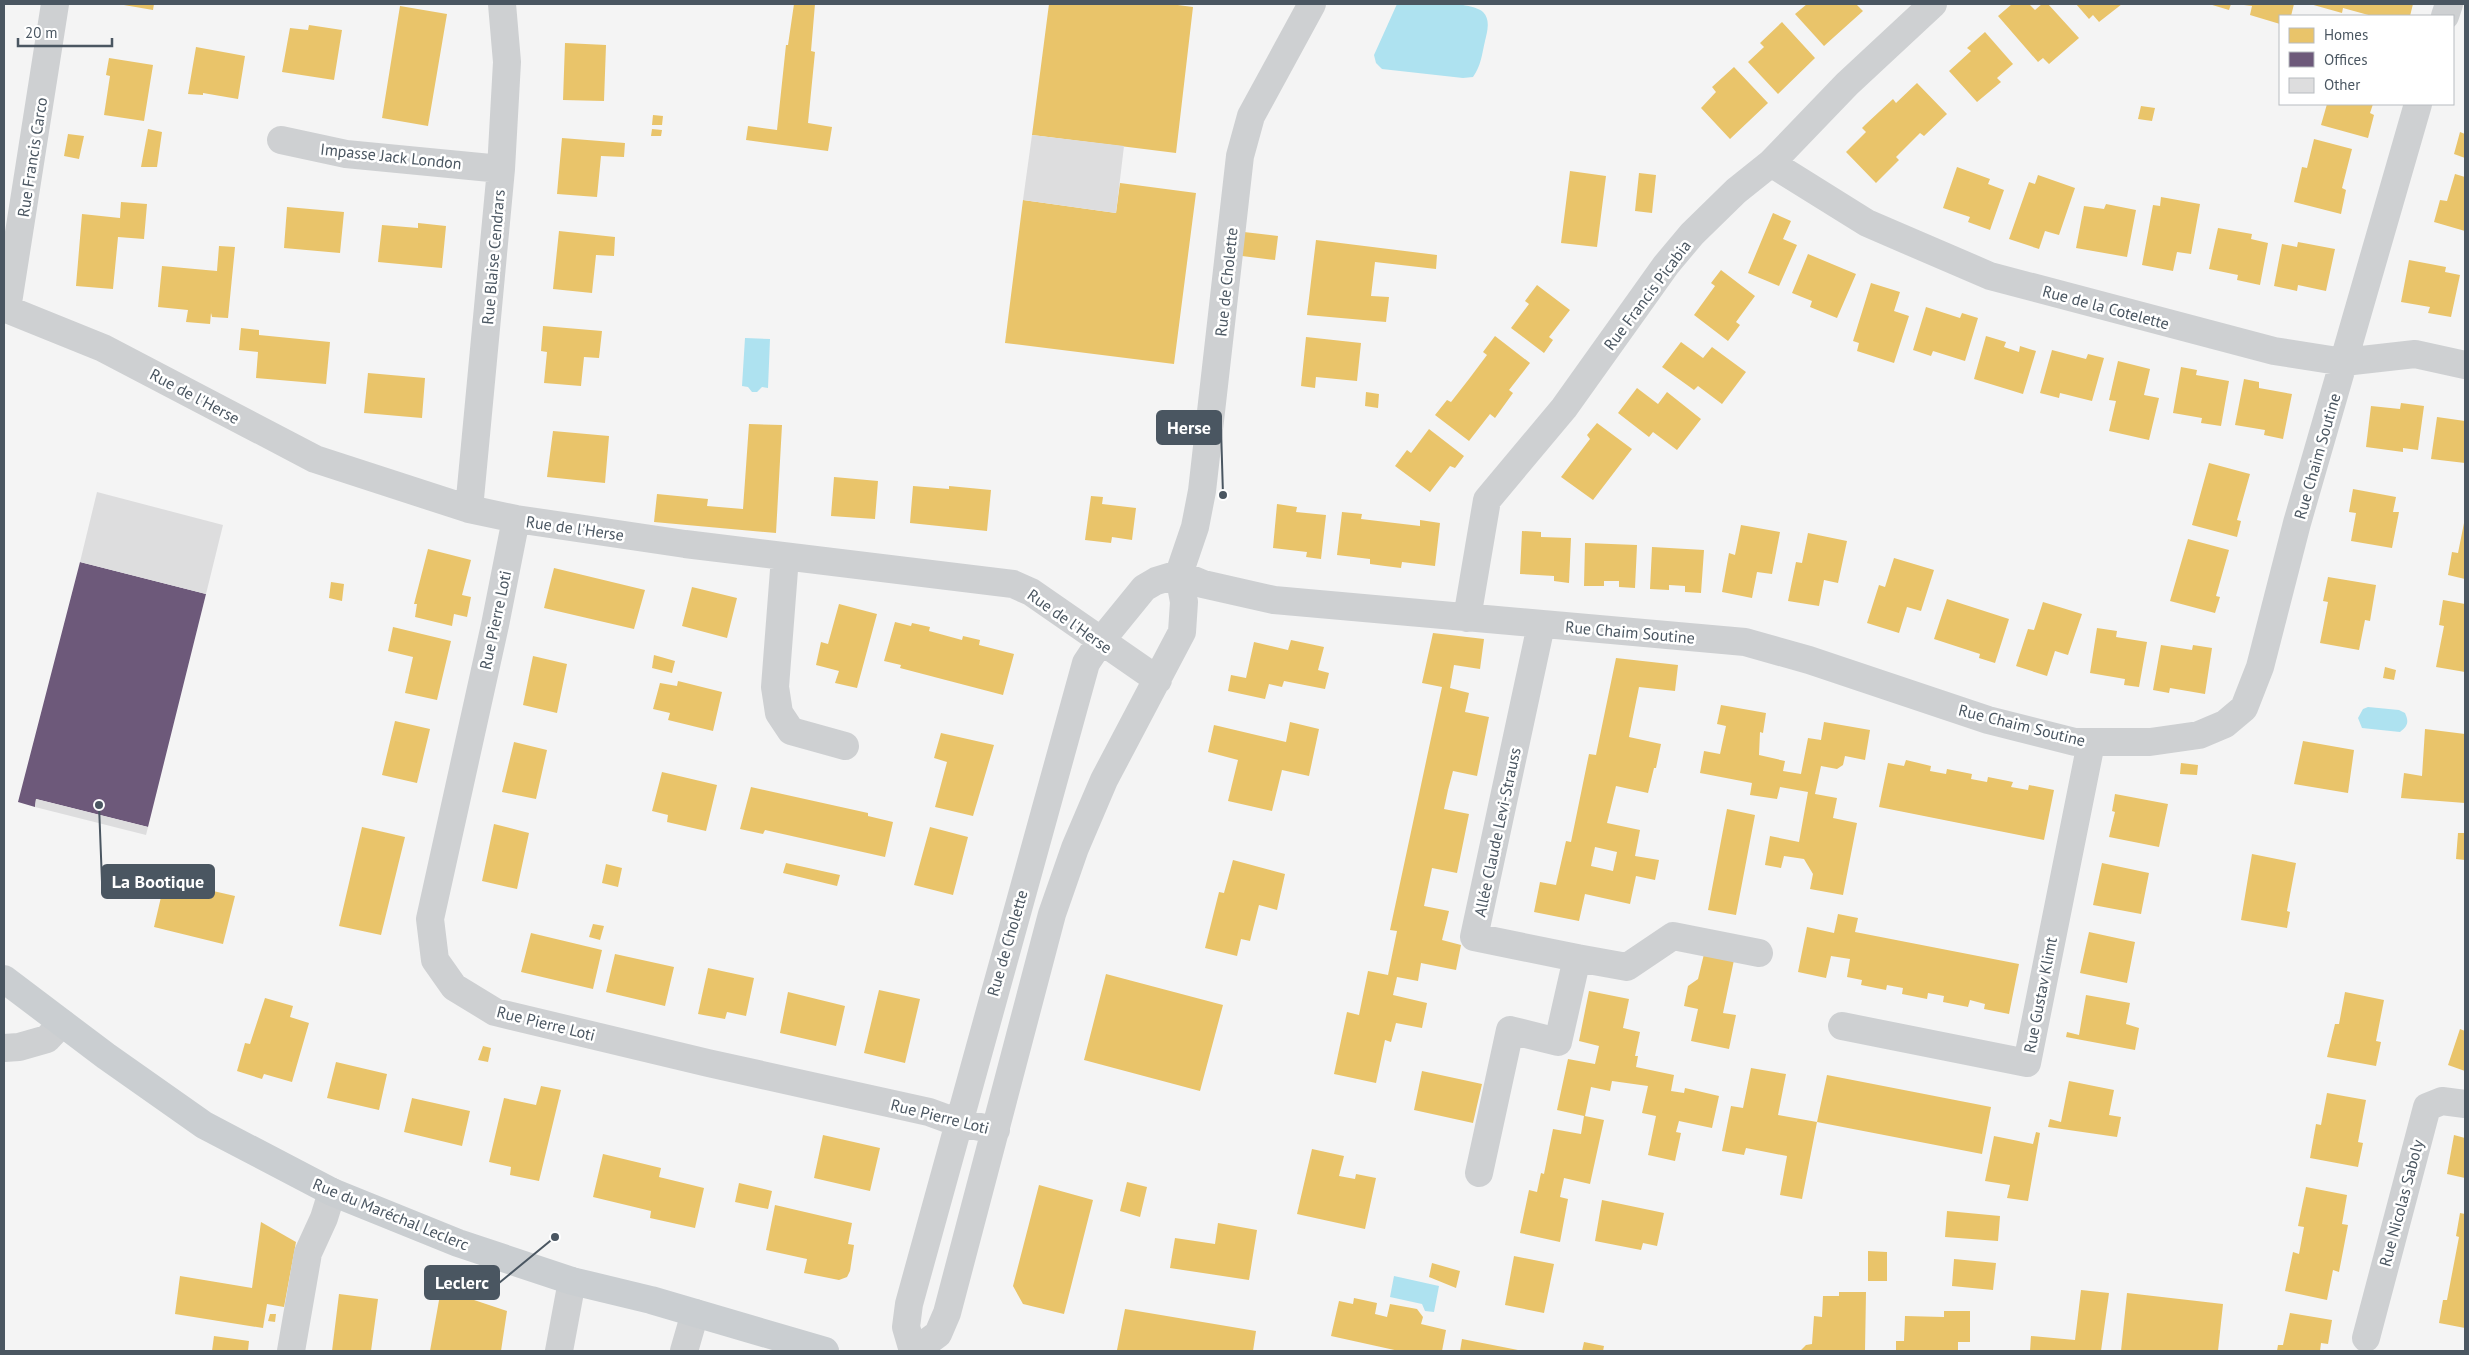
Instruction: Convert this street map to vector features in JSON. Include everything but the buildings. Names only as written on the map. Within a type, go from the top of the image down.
[{"type":"main road","name":"Rue du Maréchal Leclerc","points":[[4,979],[204,1125],[332,1192],[458,1243],[572,1281],[695,1313],[824,1351]]},
{"type":"street","name":"Rue Francis Carco","points":[[6,309],[55,4]]},
{"type":"street","name":"Rue Blaise Cendrars","points":[[469,509],[502,169],[507,62],[502,4]]},
{"type":"street","name":"Rue de Cholette","points":[[1179,574],[1156,581],[1144,588],[1100,642],[1086,663],[909,1304],[906,1327],[914,1351],[938,1334],[947,1313],[1052,914],[1075,848],[1104,780],[1182,632],[1184,602],[1179,574],[1195,527],[1202,491],[1240,156],[1251,116],[1312,4]]},
{"type":"street","name":"Rue Francis Picabia","points":[[1467,618],[1487,500],[1564,408],[1666,265],[1692,234],[1736,191],[1771,163],[1847,84],[1933,4]]},
{"type":"street","name":"Rue Chaim Soutine","points":[[1179,574],[1203,584],[1274,600],[1745,642],[1809,660],[1988,720],[2075,742],[2150,742],[2199,735],[2225,724],[2244,708],[2260,667],[2297,523],[2418,105]]},
{"type":"street","name":"Impasse Jack London","points":[[280,140],[346,154],[502,169]]},
{"type":"street","name":"Rue de la Cotelette","points":[[1771,163],[1867,223],[1990,276],[2274,350],[2344,362],[2415,354],[2465,365]]},
{"type":"street","name":"Rue de l'Herse","points":[[6,309],[103,348],[315,459],[469,509],[516,519],[785,557],[1013,584],[1032,592],[1100,642],[1158,680]]},
{"type":"street","name":"Rue Pierre Loti","points":[[516,519],[495,625],[430,919],[435,960],[454,987],[495,1012],[708,1063],[929,1112],[959,1123],[996,1130]]},
{"type":"street","points":[[785,557],[776,687],[779,713],[791,731],[845,746]]},
{"type":"street","name":"Allée Claude Levi-Strauss","points":[[1541,625],[1474,936],[1627,968],[1673,936],[1760,953]]},
{"type":"street","name":"Rue Gustav Klimt","points":[[1842,1026],[2027,1063],[2091,743]]},
{"type":"street","points":[[1479,1173],[1510,1030],[1558,1042],[1577,958]]},
{"type":"street","points":[[4,1048],[19,1047],[47,1039],[62,1023]]},
{"type":"street","name":"Rue Nicolas Saboly","points":[[2366,1338],[2427,1106],[2442,1101],[2465,1104]]},
{"type":"street","points":[[291,1351],[308,1253],[324,1218],[332,1192]]},
{"type":"street","points":[[560,1351],[572,1281]]},
{"type":"street","points":[[684,1351],[695,1313]]},
{"type":"water","points":[[1397,4],[1455,4],[1476,8],[1483,12],[1488,22],[1487,30],[1480,64],[1473,77],[1463,78],[1382,69],[1376,63],[1374,55]]},
{"type":"water","points":[[745,338],[770,339],[768,388],[762,387],[757,392],[752,392],[748,387],[742,386]]},
{"type":"water","points":[[2368,707],[2399,710],[2405,713],[2407,721],[2405,728],[2400,732],[2362,728],[2358,718],[2363,709]]},
{"type":"water","points":[[1394,1276],[1439,1286],[1434,1312],[1425,1311],[1422,1304],[1390,1297]]},
{"type":"place","name":"Herse","points":[[1223,495]]},
{"type":"place","name":"La Bootique","points":[[99,805]]},
{"type":"place","name":"Leclerc","points":[[555,1237]]}]
